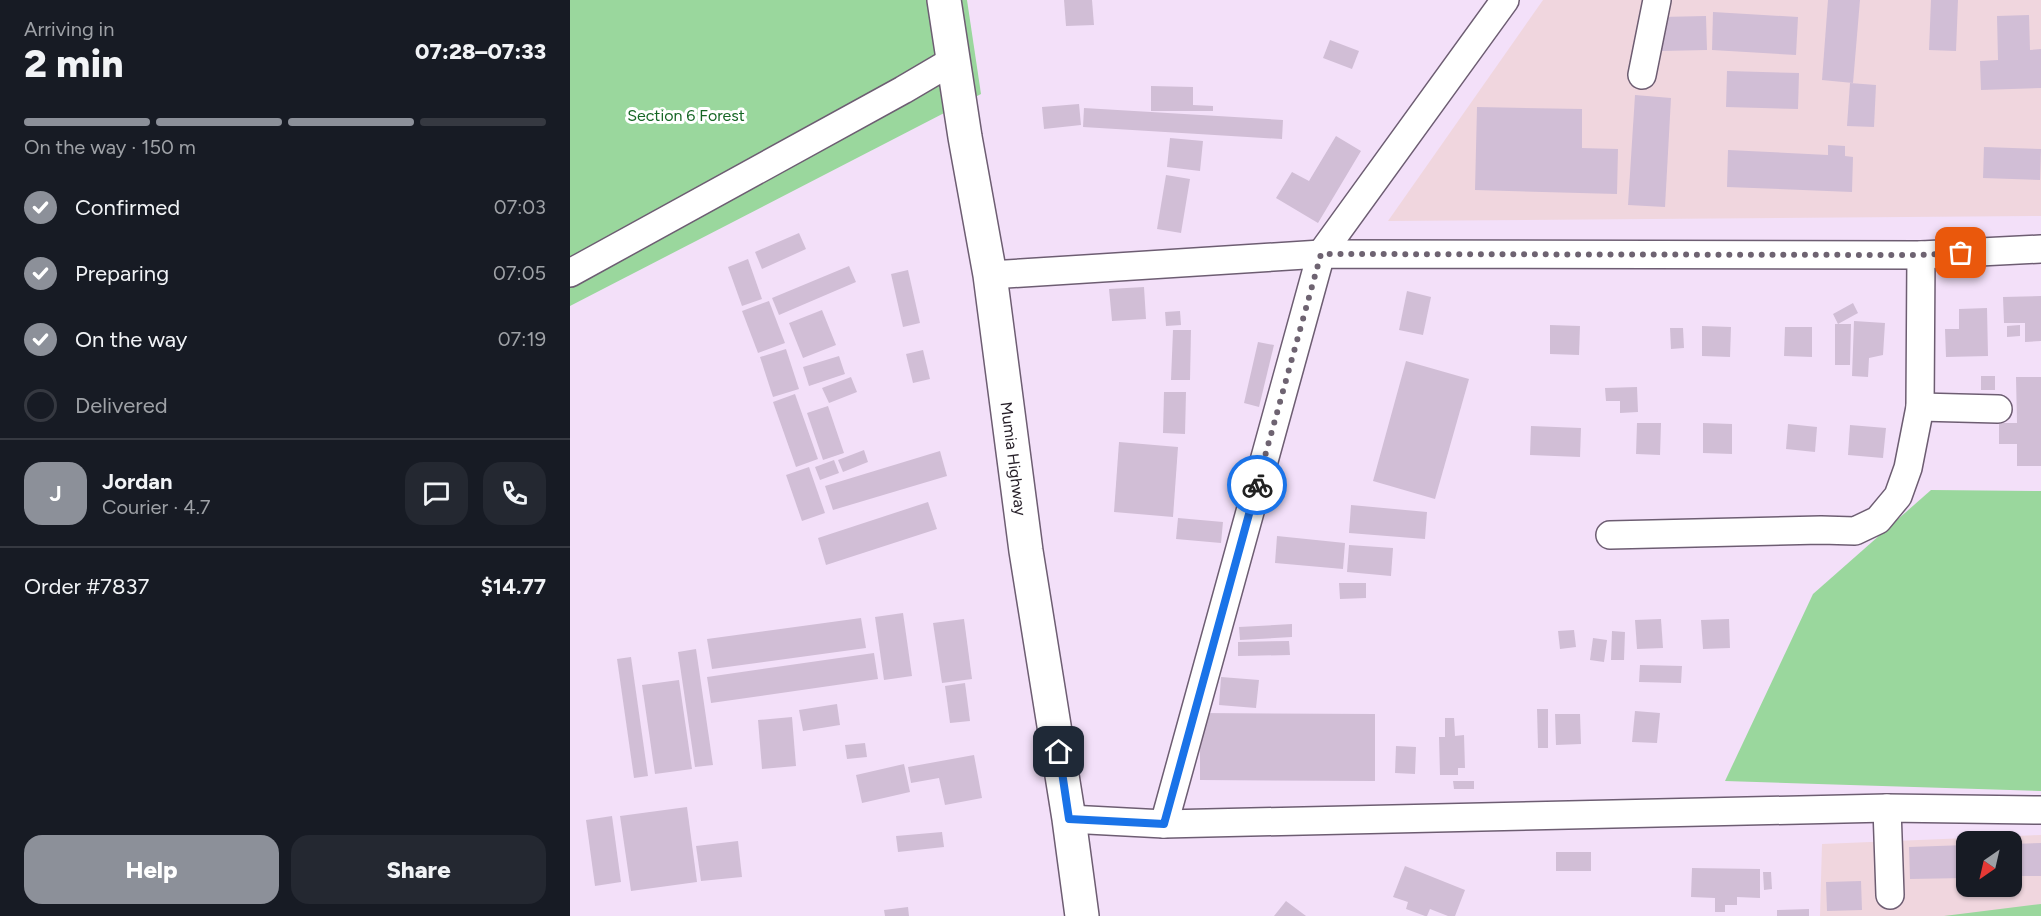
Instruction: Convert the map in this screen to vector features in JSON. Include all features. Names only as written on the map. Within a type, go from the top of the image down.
[{"type":"highway","name":"Mumia Highway","points":[[944,0],[965,137],[990,275],[1026,551],[1069,819],[1082,916]]},
{"type":"street","points":[[1164,824],[1321,254],[1505,0]]},
{"type":"street","points":[[1642,75],[1657,0]]},
{"type":"street","points":[[570,273],[954,60]]},
{"type":"street","points":[[990,275],[1321,254],[1921,255],[2041,249]]},
{"type":"street","points":[[1610,535],[1855,531],[1878,520],[1898,496],[1908,468],[1920,408],[1921,255]]},
{"type":"street","points":[[1920,408],[1998,409]]},
{"type":"street","points":[[1887,808],[1890,895]]},
{"type":"street","points":[[1069,819],[1164,824],[1887,808],[2041,810]]},
{"type":"shaded area","points":[[1543,0],[2041,0],[2041,216],[1388,221]]},
{"type":"shaded area","points":[[2041,835],[2041,916],[1820,916],[1822,844],[1956,838],[1956,897],[2022,897],[2022,836]]},
{"type":"green space","name":"Section 6 Forest","points":[[570,0],[967,0],[981,94],[570,306]]},
{"type":"green space","points":[[1931,490],[2041,491],[2041,791],[1725,781],[1813,594]]},
{"type":"green space","points":[[2041,904],[2041,916],[1944,916]]},
{"type":"building","points":[[1064,0],[1092,0],[1094,25],[1066,26]]},
{"type":"building","points":[[1828,0],[1860,0],[1853,83],[1822,80]]},
{"type":"building","points":[[1931,0],[1958,0],[1956,51],[1929,50]]},
{"type":"building","points":[[1713,12],[1798,17],[1796,55],[1712,50]]},
{"type":"building","points":[[2029,15],[2030,50],[2041,49],[2041,88],[1981,90],[1980,61],[1998,60],[1997,16]]},
{"type":"building","points":[[1706,16],[1707,50],[1662,51],[1661,17]]},
{"type":"building","points":[[1330,40],[1359,51],[1352,69],[1323,58]]},
{"type":"building","points":[[1727,71],[1799,73],[1798,109],[1726,107]]},
{"type":"building","points":[[1850,83],[1876,85],[1874,127],[1847,126]]},
{"type":"building","points":[[1151,86],[1193,87],[1193,105],[1213,106],[1213,111],[1151,111]]},
{"type":"building","points":[[1635,95],[1671,98],[1665,207],[1628,205]]},
{"type":"building","points":[[1079,104],[1081,125],[1044,129],[1042,107]]},
{"type":"building","points":[[1477,107],[1582,109],[1582,148],[1618,149],[1617,194],[1475,190]]},
{"type":"building","points":[[1084,108],[1283,120],[1282,139],[1083,127]]},
{"type":"building","points":[[1336,136],[1361,151],[1318,223],[1276,198],[1292,172],[1309,181]]},
{"type":"building","points":[[1170,138],[1203,141],[1200,171],[1167,167]]},
{"type":"building","points":[[1828,145],[1845,146],[1845,156],[1853,157],[1852,192],[1727,187],[1728,150],[1828,155]]},
{"type":"building","points":[[1984,147],[2041,149],[2040,180],[1983,178]]},
{"type":"building","points":[[1166,175],[1190,179],[1181,233],[1157,229]]},
{"type":"building","points":[[799,233],[806,249],[762,269],[755,252]]},
{"type":"building","points":[[748,259],[762,299],[742,306],[728,267]]},
{"type":"building","points":[[849,266],[856,282],[779,315],[772,298]]},
{"type":"building","points":[[908,270],[920,323],[903,327],[891,274]]},
{"type":"building","points":[[1144,287],[1146,319],[1112,321],[1109,289]]},
{"type":"building","points":[[1407,291],[1431,297],[1423,335],[1399,330]]},
{"type":"building","points":[[2041,296],[2041,341],[2025,342],[2025,323],[2004,323],[2003,297]]},
{"type":"building","points":[[769,301],[785,343],[758,353],[742,311]]},
{"type":"building","points":[[1853,303],[1858,313],[1838,324],[1833,314]]},
{"type":"building","points":[[1987,308],[1988,356],[1946,357],[1945,329],[1959,329],[1959,309]]},
{"type":"building","points":[[822,310],[836,345],[803,358],[789,323]]},
{"type":"building","points":[[1180,311],[1181,325],[1166,326],[1165,312]]},
{"type":"building","points":[[1854,321],[1885,323],[1883,355],[1869,358],[1868,377],[1852,376]]},
{"type":"building","points":[[1835,324],[1851,324],[1850,365],[1835,365]]},
{"type":"building","points":[[1550,325],[1580,326],[1579,355],[1550,354]]},
{"type":"building","points":[[2020,325],[2020,336],[2007,337],[2007,326]]},
{"type":"building","points":[[1702,326],[1731,327],[1730,357],[1702,356]]},
{"type":"building","points":[[1785,327],[1812,327],[1812,357],[1784,356]]},
{"type":"building","points":[[1670,328],[1683,328],[1684,348],[1671,349]]},
{"type":"building","points":[[1173,330],[1191,330],[1190,380],[1171,380]]},
{"type":"building","points":[[1258,342],[1274,345],[1259,407],[1244,403]]},
{"type":"building","points":[[786,349],[799,389],[773,397],[760,357]]},
{"type":"building","points":[[923,350],[930,379],[913,383],[906,354]]},
{"type":"building","points":[[839,356],[845,374],[809,386],[803,367]]},
{"type":"building","points":[[1406,361],[1469,379],[1435,499],[1373,481]]},
{"type":"building","points":[[1981,376],[1995,376],[1995,390],[1981,390]]},
{"type":"building","points":[[851,377],[857,392],[829,403],[822,388]]},
{"type":"building","points":[[2016,377],[2041,377],[2041,466],[2017,466],[2017,444],[1999,444],[1999,423],[2017,423]]},
{"type":"building","points":[[1637,387],[1638,412],[1620,413],[1620,401],[1606,401],[1605,388]]},
{"type":"building","points":[[1164,392],[1186,392],[1185,434],[1163,433]]},
{"type":"building","points":[[795,394],[818,459],[796,467],[773,402]]},
{"type":"building","points":[[828,406],[844,453],[823,460],[807,413]]},
{"type":"building","points":[[1637,423],[1661,423],[1660,455],[1636,454]]},
{"type":"building","points":[[1703,423],[1732,424],[1732,454],[1703,453]]},
{"type":"building","points":[[1788,424],[1817,427],[1815,452],[1786,449]]},
{"type":"building","points":[[1850,425],[1886,428],[1883,458],[1848,455]]},
{"type":"building","points":[[1531,426],[1581,428],[1580,457],[1530,455]]},
{"type":"building","points":[[1119,442],[1178,447],[1173,517],[1114,512]]},
{"type":"building","points":[[864,450],[868,462],[843,472],[838,460]]},
{"type":"building","points":[[940,451],[947,476],[833,510],[825,486]]},
{"type":"building","points":[[834,460],[839,473],[820,480],[815,467]]},
{"type":"building","points":[[809,467],[825,513],[802,521],[786,475]]},
{"type":"building","points":[[928,502],[937,529],[826,565],[818,538]]},
{"type":"building","points":[[1351,505],[1427,512],[1425,539],[1349,533]]},
{"type":"building","points":[[1178,518],[1223,522],[1221,543],[1176,539]]},
{"type":"building","points":[[1277,536],[1345,543],[1343,569],[1275,563]]},
{"type":"building","points":[[1349,545],[1393,548],[1391,576],[1347,572]]},
{"type":"building","points":[[1339,583],[1366,583],[1366,598],[1340,599]]},
{"type":"building","points":[[903,613],[912,676],[884,680],[875,617]]},
{"type":"building","points":[[861,618],[866,648],[712,669],[707,639]]},
{"type":"building","points":[[964,619],[972,679],[942,683],[933,623]]},
{"type":"building","points":[[1661,619],[1663,648],[1637,649],[1635,620]]},
{"type":"building","points":[[1729,619],[1730,648],[1703,649],[1701,620]]},
{"type":"building","points":[[1292,624],[1292,637],[1240,640],[1239,627]]},
{"type":"building","points":[[1574,630],[1576,647],[1560,649],[1558,631]]},
{"type":"building","points":[[1612,631],[1625,632],[1624,660],[1611,660]]},
{"type":"building","points":[[1593,638],[1607,640],[1604,662],[1590,660]]},
{"type":"building","points":[[1289,641],[1290,655],[1238,656],[1238,642]]},
{"type":"building","points":[[696,649],[713,765],[695,767],[678,652]]},
{"type":"building","points":[[874,653],[878,679],[711,703],[707,677]]},
{"type":"building","points":[[631,657],[648,776],[634,778],[617,659]]},
{"type":"building","points":[[1640,665],[1682,666],[1681,683],[1639,682]]},
{"type":"building","points":[[1221,677],[1259,680],[1256,708],[1219,705]]},
{"type":"building","points":[[679,680],[692,769],[655,774],[642,685]]},
{"type":"building","points":[[965,683],[970,721],[950,723],[945,686]]},
{"type":"building","points":[[837,704],[840,725],[803,731],[799,710]]},
{"type":"building","points":[[1537,709],[1548,709],[1548,748],[1538,748]]},
{"type":"building","points":[[1635,711],[1660,713],[1657,743],[1632,742]]},
{"type":"building","points":[[1200,713],[1375,714],[1375,781],[1200,780]]},
{"type":"building","points":[[1555,714],[1580,714],[1581,744],[1556,745]]},
{"type":"building","points":[[792,717],[796,766],[762,769],[758,720]]},
{"type":"building","points":[[1445,718],[1454,718],[1455,736],[1464,735],[1465,768],[1458,768],[1458,775],[1440,775],[1439,737],[1445,737]]},
{"type":"building","points":[[865,743],[867,757],[847,759],[845,745]]},
{"type":"building","points":[[1396,746],[1416,747],[1415,774],[1395,773]]},
{"type":"building","points":[[974,755],[982,798],[945,805],[939,778],[911,783],[908,767]]},
{"type":"building","points":[[904,764],[910,792],[862,803],[856,775]]},
{"type":"building","points":[[1453,781],[1474,781],[1474,789],[1454,789]]},
{"type":"building","points":[[687,807],[697,882],[631,891],[620,816]]},
{"type":"building","points":[[612,816],[621,882],[595,886],[586,820]]},
{"type":"building","points":[[942,832],[944,847],[898,852],[896,836]]},
{"type":"building","points":[[738,841],[742,877],[701,881],[696,846]]},
{"type":"building","points":[[2041,843],[2041,876],[2022,876],[2022,844]]},
{"type":"building","points":[[1956,845],[1956,878],[1910,879],[1909,847]]},
{"type":"building","points":[[1556,852],[1591,852],[1591,871],[1556,871]]},
{"type":"building","points":[[1405,866],[1465,890],[1455,916],[1448,916],[1430,909],[1425,916],[1406,909],[1408,902],[1393,897]]},
{"type":"building","points":[[1692,868],[1760,869],[1760,898],[1737,897],[1737,905],[1725,905],[1725,912],[1715,912],[1715,898],[1691,897]]},
{"type":"building","points":[[1763,872],[1771,872],[1772,889],[1764,890]]},
{"type":"building","points":[[1861,881],[1862,910],[1827,911],[1826,882]]},
{"type":"building","points":[[1286,901],[1306,916],[1274,916]]},
{"type":"building","points":[[908,907],[909,916],[885,916],[884,910]]},
{"type":"building","points":[[1809,909],[1809,916],[1777,916],[1777,910]]},
{"type":"way so far","points":[[1257,485],[1321,254],[1921,255],[1961,253]]},
{"type":"route","points":[[1059,752],[1069,819],[1164,824],[1257,485]]}]
